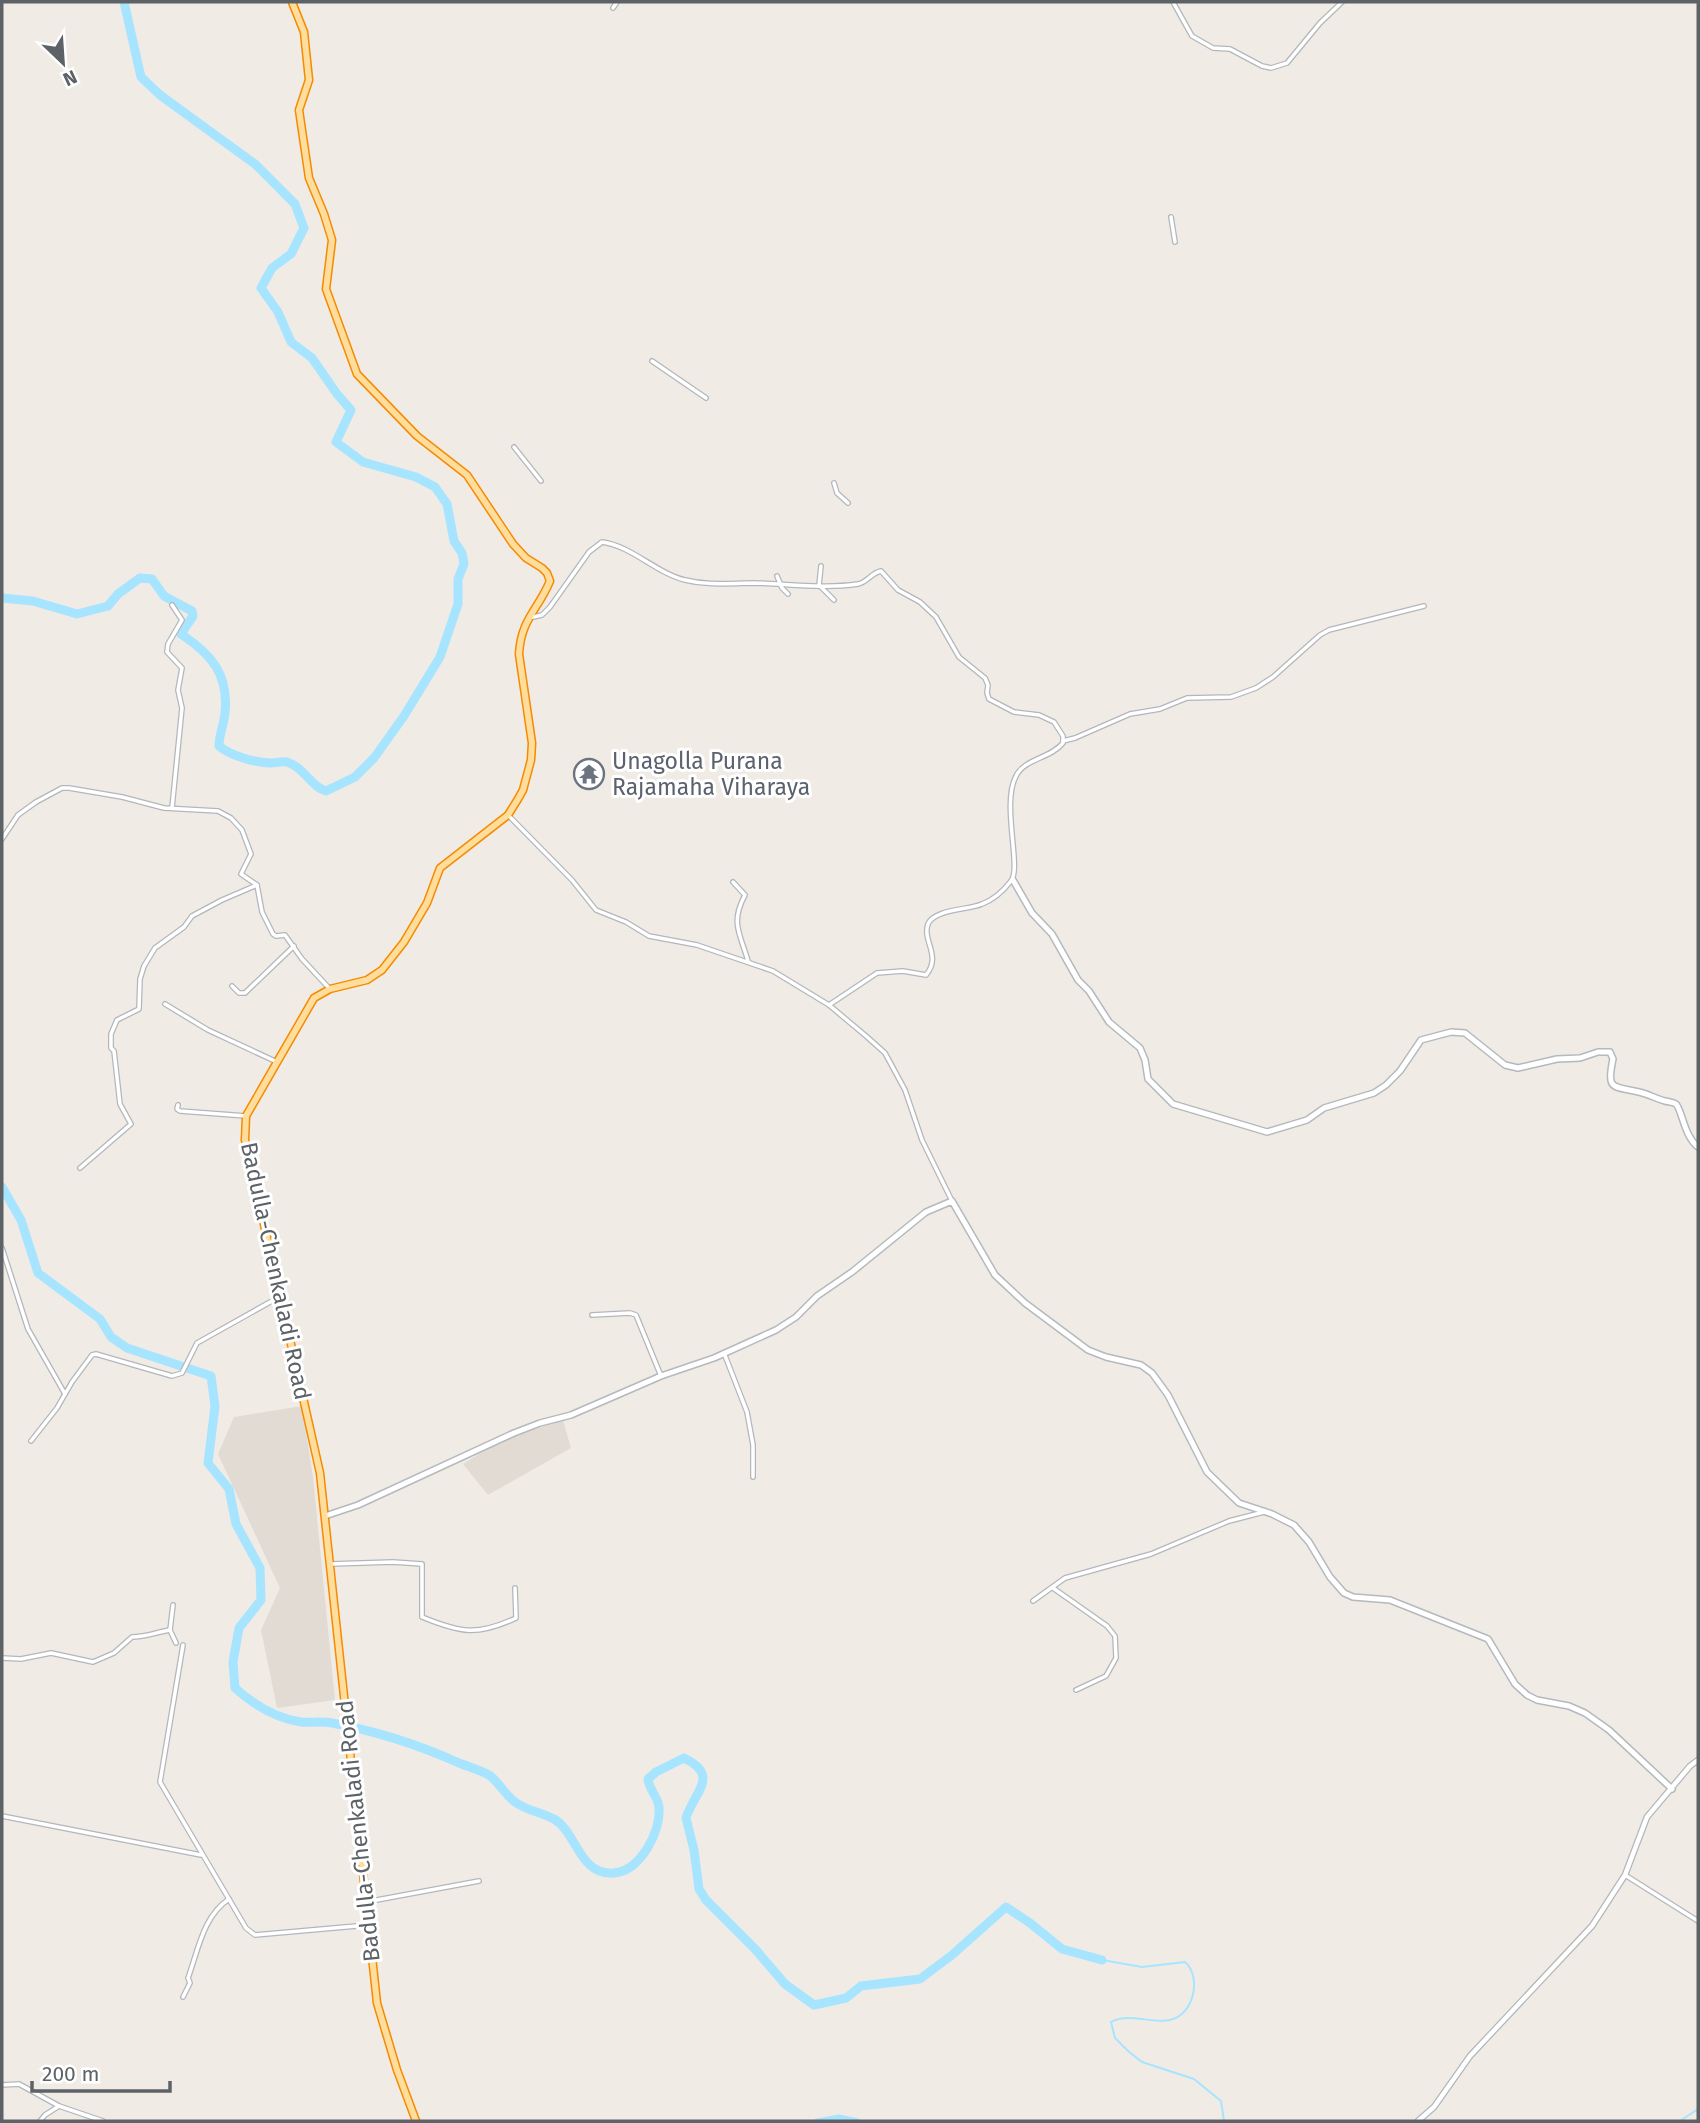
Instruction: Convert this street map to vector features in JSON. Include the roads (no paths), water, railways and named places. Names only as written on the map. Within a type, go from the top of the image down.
[{"type":"highway","points":[[292,2],[304,32],[309,80],[299,110],[309,178],[332,240],[327,289],[357,374],[417,436],[467,475],[513,544],[526,558],[547,573],[550,581],[527,618],[520,640],[519,653],[532,743],[531,760],[523,790],[508,814],[440,868],[427,903],[404,942],[382,970],[367,980],[330,989]]},
{"type":"highway","name":"Badulla-Chenkaladi Road","points":[[330,989],[314,998],[246,1115],[245,1140],[320,1473],[377,2003],[416,2121]]},
{"type":"main road","points":[[1013,880],[1032,913],[1052,934],[1078,980],[1089,991],[1109,1023],[1140,1048],[1149,1079],[1173,1104],[1267,1132],[1307,1120],[1324,1108],[1374,1093],[1400,1071],[1421,1040],[1451,1032],[1465,1032],[1504,1066],[1518,1068],[1610,1052],[1613,1059],[1609,1076],[1613,1084],[1619,1090],[1640,1092],[1675,1103],[1686,1130],[1698,1147]]},
{"type":"main road","points":[[325,1516],[358,1505],[514,1433],[571,1415],[661,1376],[724,1353],[786,1324],[817,1296],[852,1272],[926,1212],[951,1201],[995,1275],[1025,1303],[1088,1350],[1141,1364],[1152,1373],[1168,1395],[1207,1472],[1239,1503],[1294,1525],[1344,1593],[1353,1597],[1390,1600],[1488,1639],[1515,1684],[1527,1695],[1585,1713],[1609,1730],[1672,1789]]},
{"type":"street","points":[[613,8],[617,2]]},
{"type":"street","points":[[1173,2],[1192,36],[1213,48],[1230,49],[1271,68],[1287,63],[1320,23],[1342,2]]},
{"type":"street","points":[[1171,217],[1175,242]]},
{"type":"street","points":[[652,361],[706,398]]},
{"type":"street","points":[[514,447],[541,481]]},
{"type":"street","points":[[834,482],[837,494],[848,503]]},
{"type":"street","points":[[527,618],[542,615],[589,552],[603,542],[615,544],[682,580],[713,585],[819,585],[864,582],[875,572],[881,571],[898,590],[920,602],[936,617],[960,657],[985,678],[989,699],[1014,712],[1039,715],[1054,722],[1063,736],[1060,747],[1024,766],[1014,779],[1010,802],[1010,838],[1015,867],[1013,880],[995,897],[981,905],[948,912],[931,920],[928,933],[933,959],[931,969],[926,975],[903,971],[877,974],[829,1005]]},
{"type":"street","points":[[819,585],[821,566]]},
{"type":"street","points":[[777,576],[788,594]]},
{"type":"street","points":[[819,585],[834,600]]},
{"type":"street","points":[[172,605],[182,620],[168,644],[167,652],[182,668],[178,690],[182,708],[172,808]]},
{"type":"street","points":[[1063,741],[1130,714],[1160,709],[1187,698],[1217,698],[1240,694],[1273,677],[1329,630],[1424,606]]},
{"type":"street","points":[[2,839],[19,815],[62,788],[92,791],[172,808],[218,811],[231,818],[242,830],[251,854],[241,874],[257,886],[262,912],[273,934],[285,934],[302,960],[330,989]]},
{"type":"street","points":[[508,814],[572,880],[596,910],[626,922],[649,936],[697,945],[773,971],[829,1005],[885,1053],[905,1090],[922,1140],[951,1201]]},
{"type":"street","points":[[733,882],[745,895],[738,908],[736,921],[748,961]]},
{"type":"street","points":[[80,1168],[131,1124],[120,1104],[111,1034],[117,1020],[139,1009],[140,979],[155,948],[184,927],[192,916],[257,886]]},
{"type":"street","points":[[232,986],[234,990],[245,993],[294,946]]},
{"type":"street","points":[[165,1004],[208,1030],[277,1062]]},
{"type":"street","points":[[178,1105],[177,1109],[180,1111],[246,1115]]},
{"type":"street","points":[[2,1248],[28,1329],[65,1394]]},
{"type":"street","points":[[31,1441],[88,1361],[96,1354],[172,1376],[182,1373],[197,1343],[281,1296]]},
{"type":"street","points":[[592,1315],[636,1315],[661,1376]]},
{"type":"street","points":[[724,1353],[747,1412],[753,1445],[753,1477]]},
{"type":"street","points":[[1033,1601],[1065,1578],[1151,1555],[1229,1521],[1266,1512]]},
{"type":"street","points":[[330,1564],[422,1564],[422,1618],[465,1632],[481,1632],[516,1618],[515,1588]]},
{"type":"street","points":[[1053,1588],[1107,1626],[1115,1636],[1116,1658],[1106,1676],[1076,1690]]},
{"type":"street","points":[[173,1605],[170,1630],[176,1643]]},
{"type":"street","points":[[2,1658],[21,1659],[51,1653],[93,1662],[114,1653],[132,1637],[148,1637],[170,1630]]},
{"type":"street","points":[[183,1645],[160,1783],[246,1928],[255,1935],[368,1925]]},
{"type":"street","points":[[1418,2121],[1434,2107],[1471,2056],[1592,1926],[1625,1875],[1647,1817],[1698,1760]]},
{"type":"street","points":[[2,1816],[201,1855]]},
{"type":"street","points":[[1625,1875],[1698,1921]]},
{"type":"street","points":[[366,1902],[479,1881]]},
{"type":"street","points":[[183,1997],[190,1983],[188,1978],[205,1929],[222,1904],[229,1899]]},
{"type":"street","points":[[2,2085],[19,2084],[59,2106],[103,2121]]},
{"type":"street","points":[[40,2121],[59,2106]]},
{"type":"waterway","points":[[2,598],[33,601],[77,614],[108,606],[118,594],[140,578],[152,579],[164,596],[192,611],[193,616],[181,634],[201,649],[221,676],[225,699],[219,746],[251,760],[287,762],[326,791],[355,777],[374,758],[404,716],[440,657],[458,604],[458,579],[464,564],[462,553],[454,541],[447,504],[435,487],[416,477],[363,462],[336,442],[351,410],[312,358],[291,342],[278,312],[261,288],[272,268],[291,254],[304,228],[295,204],[255,164],[160,95],[141,77],[124,2]]},
{"type":"waterway","points":[[2,1187],[21,1220],[38,1273],[100,1319],[111,1337],[127,1348],[211,1376],[215,1406],[208,1463],[229,1489],[236,1524],[260,1568],[261,1600],[239,1628],[233,1662],[235,1688],[250,1700],[282,1717],[301,1722],[332,1723],[381,1734],[486,1773],[515,1802],[562,1825],[586,1861],[602,1872],[623,1871],[647,1849],[659,1818],[659,1808],[648,1779],[684,1758],[701,1771],[703,1778],[686,1818],[694,1850],[699,1889],[706,1900],[755,1949],[785,1984],[814,2005],[846,1998],[861,1986],[920,1979],[952,1955],[1006,1907],[1062,1949],[1102,1960]]},
{"type":"waterway","points":[[1102,1960],[1142,1967],[1185,1962],[1193,1977],[1193,1995],[1185,2011],[1178,2017],[1163,2021],[1125,2018],[1111,2022],[1115,2038],[1142,2062],[1194,2079],[1221,2101],[1224,2121]]},
{"type":"waterway","points":[[1680,2121],[1698,2109]]},
{"type":"waterway","points":[[817,2121],[839,2117],[858,2121]]},
{"type":"place","name":"Unagolla Purana Rajamaha Viharaya","points":[[589,774]]}]
